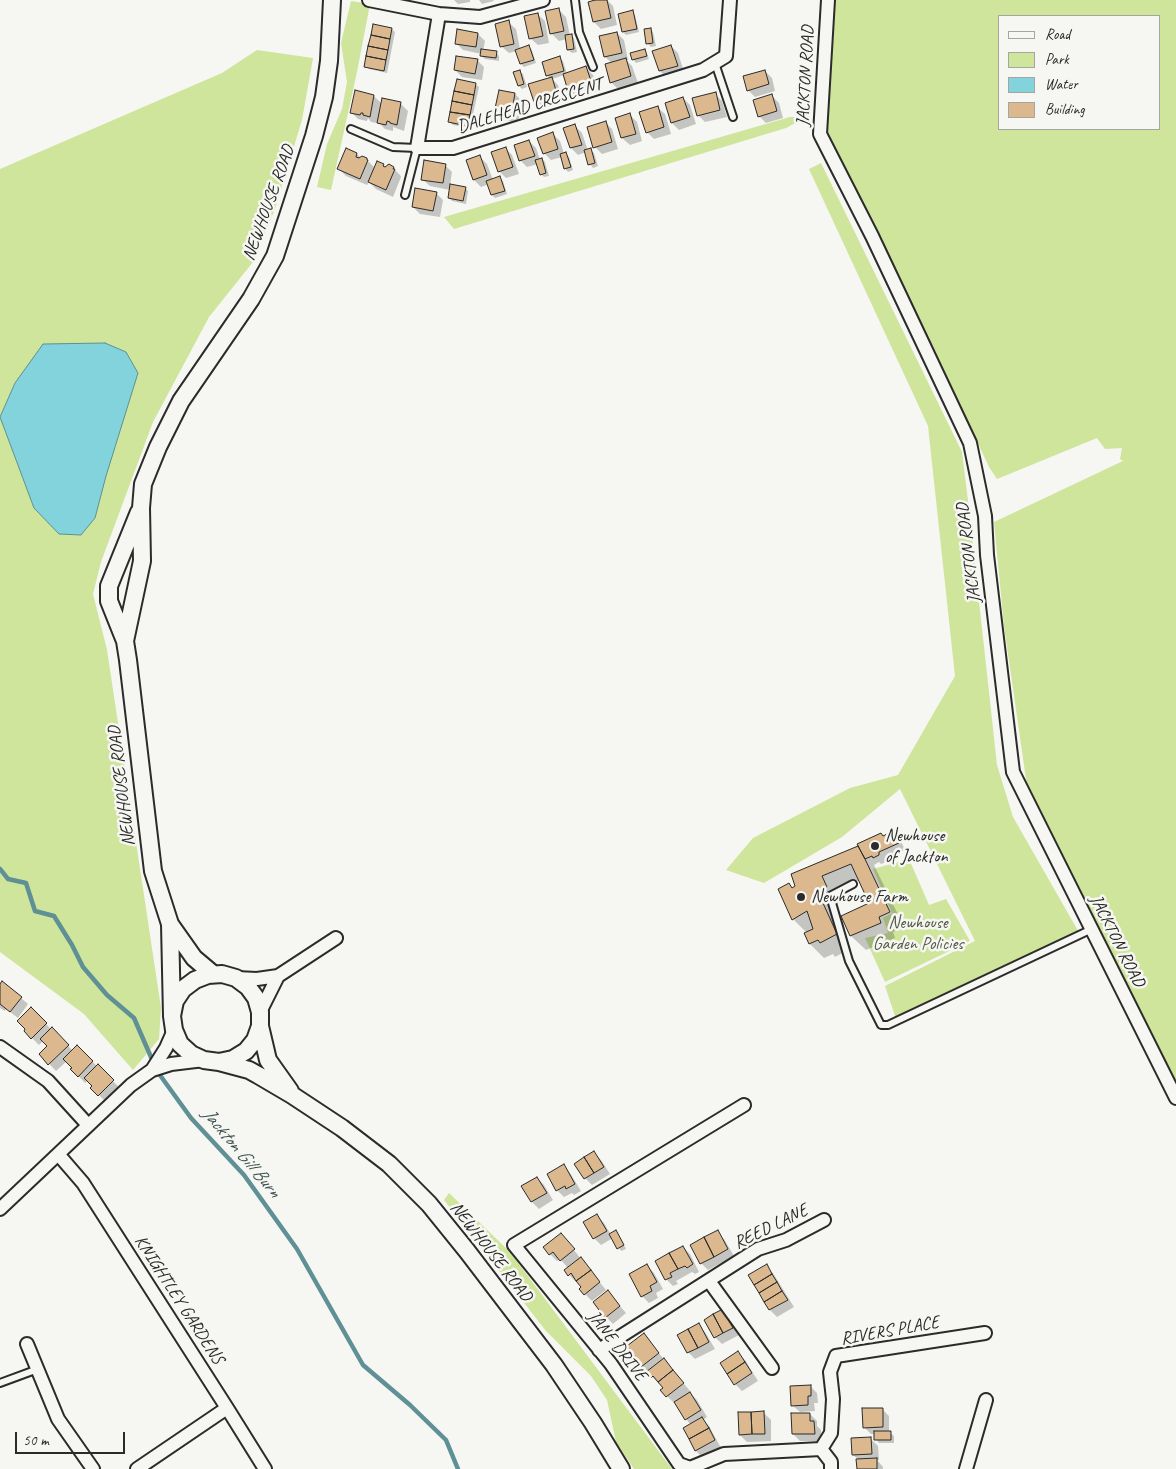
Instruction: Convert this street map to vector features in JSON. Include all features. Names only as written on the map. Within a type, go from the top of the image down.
[{"type":"street","name":"NEWHOUSE ROAD","points":[[125,641],[142,560],[141,508],[143,484],[158,447],[181,401],[252,299],[275,256],[314,136],[324,97],[329,62],[332,0]]},
{"type":"street","points":[[369,0],[439,14],[480,17],[543,0]]},
{"type":"street","points":[[715,63],[726,56],[730,0]]},
{"type":"street","name":"JACKTON ROAD","points":[[828,0],[820,134],[876,245],[970,443],[985,516],[987,555],[1013,772],[1176,1098]]},
{"type":"street","points":[[417,148],[439,14]]},
{"type":"street","name":"DALEHEAD CRESCENT","points":[[417,148],[453,148],[703,70],[715,63]]},
{"type":"street","name":"NEWHOUSE ROAD","points":[[141,508],[109,586],[109,601],[125,641],[153,871],[170,924],[173,1023]]},
{"type":"street","name":"NEWHOUSE ROAD","points":[[170,924],[194,958],[214,974]]},
{"type":"street","points":[[152,1070],[166,1048],[173,1023],[175,1001],[183,989],[195,980],[214,974],[257,979],[278,976],[336,938]]},
{"type":"street","points":[[0,1209],[131,1085],[152,1070],[171,1064],[233,1059],[246,1051],[255,1040],[260,1019],[278,976]]},
{"type":"street","points":[[236,978],[248,987],[256,998],[260,1019]]},
{"type":"street","name":"NEWHOUSE ROAD","points":[[260,1019],[268,1060],[292,1095]]},
{"type":"street","points":[[173,1023],[180,1044],[191,1054],[212,1061]]},
{"type":"street","points":[[0,1047],[48,1081],[88,1125]]},
{"type":"street","name":"NEWHOUSE ROAD","points":[[212,1061],[248,1070],[292,1095],[342,1128],[389,1164],[429,1204],[554,1365],[593,1423],[620,1469]]},
{"type":"street","name":"JANE DRIVE","points":[[744,1105],[514,1246],[611,1364],[679,1464],[690,1468],[724,1454],[821,1449]]},
{"type":"street","name":"KNIGHTLEY GARDENS","points":[[58,1154],[83,1183],[265,1469]]},
{"type":"street","name":"REED LANE","points":[[598,1350],[758,1249],[786,1240],[824,1220]]},
{"type":"street","points":[[708,1281],[772,1368]]},
{"type":"street","name":"RIVERS PLACE","points":[[821,1449],[831,1433],[833,1399],[830,1372],[836,1356],[985,1333]]},
{"type":"street","points":[[27,1344],[58,1419],[93,1469]]},
{"type":"street","points":[[966,1469],[986,1400]]},
{"type":"street","points":[[137,1469],[227,1408]]},
{"type":"street","points":[[821,1449],[831,1462],[831,1469]]},
{"type":"lane","points":[[575,0],[579,32],[592,67]]},
{"type":"lane","points":[[715,63],[734,117]]},
{"type":"lane","points":[[351,129],[393,147],[417,148],[405,195]]},
{"type":"lane","points":[[853,884],[830,896],[849,961],[881,1026],[888,1025],[1092,929]]},
{"type":"lane","points":[[0,1383],[38,1369]]},
{"type":"green space","points":[[834,0],[1176,0],[1176,1086],[1028,793],[1004,626],[994,522],[1123,461],[1120,459],[1122,448],[1105,449],[1097,438],[997,479],[989,467],[936,353],[827,134]]},
{"type":"green space","points":[[351,1],[370,4],[331,190],[317,187],[327,144],[342,109],[347,82],[341,43]]},
{"type":"green space","points":[[257,50],[313,58],[302,120],[275,209],[253,262],[209,317],[153,422],[101,562],[93,594],[107,650],[161,1008],[159,1039],[133,1070],[84,1014],[0,952],[0,169],[222,73]]},
{"type":"green space","points":[[790,117],[807,117],[786,128],[454,229],[444,217]]},
{"type":"green space","points":[[821,163],[962,452],[997,765],[1013,817],[1081,936],[910,1020],[895,1016],[885,986],[975,941],[900,789],[842,837],[764,883],[726,870],[753,838],[850,788],[898,775],[955,676],[928,426],[809,169]]},
{"type":"green space","name":"Newhouse Garden Policies","points":[[909,859],[929,905],[946,899],[970,941],[885,982],[865,938],[888,933],[883,918],[892,913],[873,869]]},
{"type":"green space","points":[[449,1193],[510,1252],[672,1469],[634,1469],[616,1442],[607,1400],[591,1376],[546,1331],[444,1200]]},
{"type":"water","points":[[105,343],[126,352],[138,373],[95,518],[81,535],[59,534],[34,508],[0,417],[15,383],[43,344]]},
{"type":"building","points":[[607,0],[611,18],[593,22],[588,2]]},
{"type":"building","points":[[559,8],[564,31],[550,34],[545,11]]},
{"type":"building","points":[[633,10],[637,29],[622,32],[618,14]]},
{"type":"building","points":[[538,13],[543,36],[529,39],[524,16]]},
{"type":"building","points":[[509,20],[514,44],[500,47],[495,24]]},
{"type":"building","points":[[373,24],[392,28],[390,39],[371,35]]},
{"type":"building","points":[[651,28],[653,43],[646,44],[644,29]]},
{"type":"building","points":[[457,29],[478,33],[476,47],[455,44]]},
{"type":"building","points":[[617,32],[622,53],[604,57],[599,36]]},
{"type":"building","points":[[572,34],[574,49],[567,50],[565,35]]},
{"type":"building","points":[[371,35],[390,39],[388,50],[368,46]]},
{"type":"building","points":[[529,45],[534,60],[520,64],[515,50]]},
{"type":"building","points":[[671,45],[678,66],[659,71],[652,51]]},
{"type":"building","points":[[368,46],[388,50],[386,60],[366,56]]},
{"type":"building","points":[[481,49],[497,51],[496,58],[480,56]]},
{"type":"building","points":[[645,49],[647,56],[632,60],[630,53]]},
{"type":"building","points":[[366,56],[386,60],[384,71],[364,67]]},
{"type":"building","points":[[456,56],[478,59],[475,74],[454,70]]},
{"type":"building","points":[[560,56],[564,71],[546,76],[542,62]]},
{"type":"building","points":[[626,58],[631,76],[610,83],[605,64]]},
{"type":"building","points":[[586,66],[592,84],[568,91],[563,74]]},
{"type":"building","points":[[520,70],[524,84],[518,86],[513,72]]},
{"type":"building","points":[[765,70],[769,84],[747,91],[743,76]]},
{"type":"building","points":[[552,77],[557,94],[534,102],[528,84]]},
{"type":"building","points":[[457,79],[476,83],[474,95],[454,91]]},
{"type":"building","points":[[355,90],[374,95],[370,117],[363,115],[363,113],[360,115],[350,113]]},
{"type":"building","points":[[499,90],[515,93],[511,117],[494,113]]},
{"type":"building","points":[[454,91],[474,95],[472,105],[452,101]]},
{"type":"building","points":[[716,92],[720,110],[697,116],[692,98]]},
{"type":"building","points":[[772,94],[777,111],[758,117],[753,100]]},
{"type":"building","points":[[683,97],[690,117],[671,123],[665,103]]},
{"type":"building","points":[[382,98],[401,102],[397,125],[387,121],[386,125],[377,123]]},
{"type":"building","points":[[452,101],[472,105],[470,115],[450,112]]},
{"type":"building","points":[[658,106],[664,127],[646,133],[639,112]]},
{"type":"building","points":[[450,112],[470,115],[467,126],[448,122]]},
{"type":"building","points":[[630,113],[636,134],[621,138],[615,118]]},
{"type":"building","points":[[606,121],[612,142],[593,148],[587,127]]},
{"type":"building","points":[[575,124],[582,145],[570,148],[563,128]]},
{"type":"building","points":[[553,132],[558,149],[543,154],[537,138]]},
{"type":"building","points":[[529,140],[535,156],[519,161],[514,145]]},
{"type":"building","points":[[506,147],[513,167],[498,172],[491,152]]},
{"type":"building","points":[[346,148],[357,153],[356,157],[362,156],[368,160],[360,179],[337,169]]},
{"type":"building","points":[[591,148],[595,163],[588,165],[584,150]]},
{"type":"building","points":[[566,152],[571,167],[564,169],[560,154]]},
{"type":"building","points":[[480,155],[487,175],[473,180],[466,160]]},
{"type":"building","points":[[542,158],[546,173],[540,175],[535,160]]},
{"type":"building","points":[[424,160],[446,164],[443,183],[421,180]]},
{"type":"building","points":[[377,161],[384,164],[383,166],[385,167],[389,164],[395,169],[386,190],[368,182]]},
{"type":"building","points":[[500,176],[505,191],[491,195],[486,181]]},
{"type":"building","points":[[450,184],[466,187],[463,201],[448,198]]},
{"type":"building","points":[[415,188],[437,192],[433,211],[412,207]]},
{"type":"building","name":"Newhouse of Jackton","points":[[893,831],[899,843],[879,852],[879,855],[873,858],[872,856],[865,859],[857,844],[881,833],[883,836]]},
{"type":"building","name":"Newhouse Farm","points":[[858,846],[890,912],[879,917],[881,923],[850,936],[841,916],[869,903],[851,864],[822,876],[827,887],[818,892],[837,934],[820,943],[818,940],[809,944],[804,933],[813,929],[807,911],[792,920],[778,889],[789,883],[792,888],[795,886],[791,874]]},
{"type":"building","points":[[2,981],[22,997],[10,1012],[0,1004],[0,984]]},
{"type":"building","points":[[31,1007],[47,1023],[31,1039],[17,1021]]},
{"type":"building","points":[[52,1027],[69,1045],[48,1065],[39,1054],[47,1046],[40,1039]]},
{"type":"building","points":[[77,1045],[93,1061],[78,1077],[63,1059]]},
{"type":"building","points":[[98,1064],[114,1080],[98,1096],[84,1078]]},
{"type":"building","points":[[594,1151],[604,1167],[594,1173],[584,1157]]},
{"type":"building","points":[[584,1157],[594,1173],[584,1179],[574,1164]]},
{"type":"building","points":[[564,1164],[575,1184],[566,1189],[565,1186],[556,1191],[547,1174]]},
{"type":"building","points":[[537,1177],[547,1193],[531,1202],[521,1186]]},
{"type":"building","points":[[597,1214],[607,1231],[593,1239],[583,1222]]},
{"type":"building","points":[[616,1230],[624,1245],[617,1249],[609,1234]]},
{"type":"building","points":[[718,1230],[728,1249],[714,1257],[704,1237]]},
{"type":"building","points":[[561,1233],[575,1249],[560,1261],[553,1252],[549,1255],[543,1247]]},
{"type":"building","points":[[704,1237],[714,1257],[700,1264],[690,1245]]},
{"type":"building","points":[[683,1246],[693,1264],[687,1268],[685,1266],[678,1269],[669,1253]]},
{"type":"building","points":[[669,1253],[678,1269],[670,1273],[672,1277],[665,1280],[655,1261]]},
{"type":"building","points":[[581,1257],[591,1270],[576,1281],[571,1273],[568,1276],[564,1270]]},
{"type":"building","points":[[647,1264],[657,1282],[650,1286],[652,1291],[641,1297],[629,1274]]},
{"type":"building","points":[[767,1264],[772,1274],[754,1285],[748,1275]]},
{"type":"building","points":[[591,1270],[600,1282],[584,1295],[576,1281]]},
{"type":"building","points":[[772,1274],[777,1282],[759,1293],[754,1285]]},
{"type":"building","points":[[777,1282],[782,1291],[764,1302],[759,1293]]},
{"type":"building","points":[[608,1290],[620,1306],[605,1318],[593,1302]]},
{"type":"building","points":[[782,1291],[788,1300],[769,1310],[764,1302]]},
{"type":"building","points":[[723,1309],[733,1328],[723,1333],[713,1314]]},
{"type":"building","points":[[713,1314],[723,1333],[714,1338],[704,1320]]},
{"type":"building","points":[[699,1323],[709,1342],[698,1348],[688,1329]]},
{"type":"building","points":[[688,1329],[698,1348],[687,1353],[677,1335]]},
{"type":"building","points":[[644,1333],[659,1353],[641,1367],[634,1357],[631,1359],[623,1349]]},
{"type":"building","points":[[738,1351],[745,1362],[727,1374],[720,1363]]},
{"type":"building","points":[[664,1358],[673,1370],[658,1382],[646,1372]]},
{"type":"building","points":[[745,1362],[752,1373],[734,1385],[727,1374]]},
{"type":"building","points":[[673,1370],[684,1383],[666,1397],[660,1390],[663,1388],[658,1382]]},
{"type":"building","points":[[811,1385],[811,1396],[808,1396],[808,1405],[791,1406],[790,1386]]},
{"type":"building","points":[[690,1392],[701,1410],[685,1420],[674,1402]]},
{"type":"building","points":[[862,1408],[883,1408],[883,1427],[863,1428]]},
{"type":"building","points":[[764,1411],[765,1434],[752,1434],[751,1412]]},
{"type":"building","points":[[738,1412],[751,1412],[752,1434],[739,1435]]},
{"type":"building","points":[[791,1413],[810,1413],[810,1421],[814,1421],[815,1434],[792,1434]]},
{"type":"building","points":[[702,1417],[709,1428],[689,1439],[683,1428]]},
{"type":"building","points":[[709,1428],[715,1440],[695,1451],[689,1439]]},
{"type":"building","points":[[874,1431],[891,1431],[891,1440],[874,1440]]},
{"type":"building","points":[[871,1437],[872,1454],[852,1455],[851,1438]]},
{"type":"building","points":[[877,1458],[877,1469],[857,1469],[856,1459]]},
{"type":"waterway","name":"Jackton Gill Burn","points":[[0,869],[8,879],[26,883],[35,911],[54,916],[83,967],[107,995],[134,1018],[154,1064]]},
{"type":"waterway","name":"Jackton Gill Burn","points":[[157,1071],[191,1118],[244,1175],[297,1249],[363,1365],[410,1405],[446,1440],[458,1469]]},
{"type":"place","name":"Newhouse of Jackton","points":[[875,846]]},
{"type":"place","name":"Newhouse Farm","points":[[801,897]]}]
